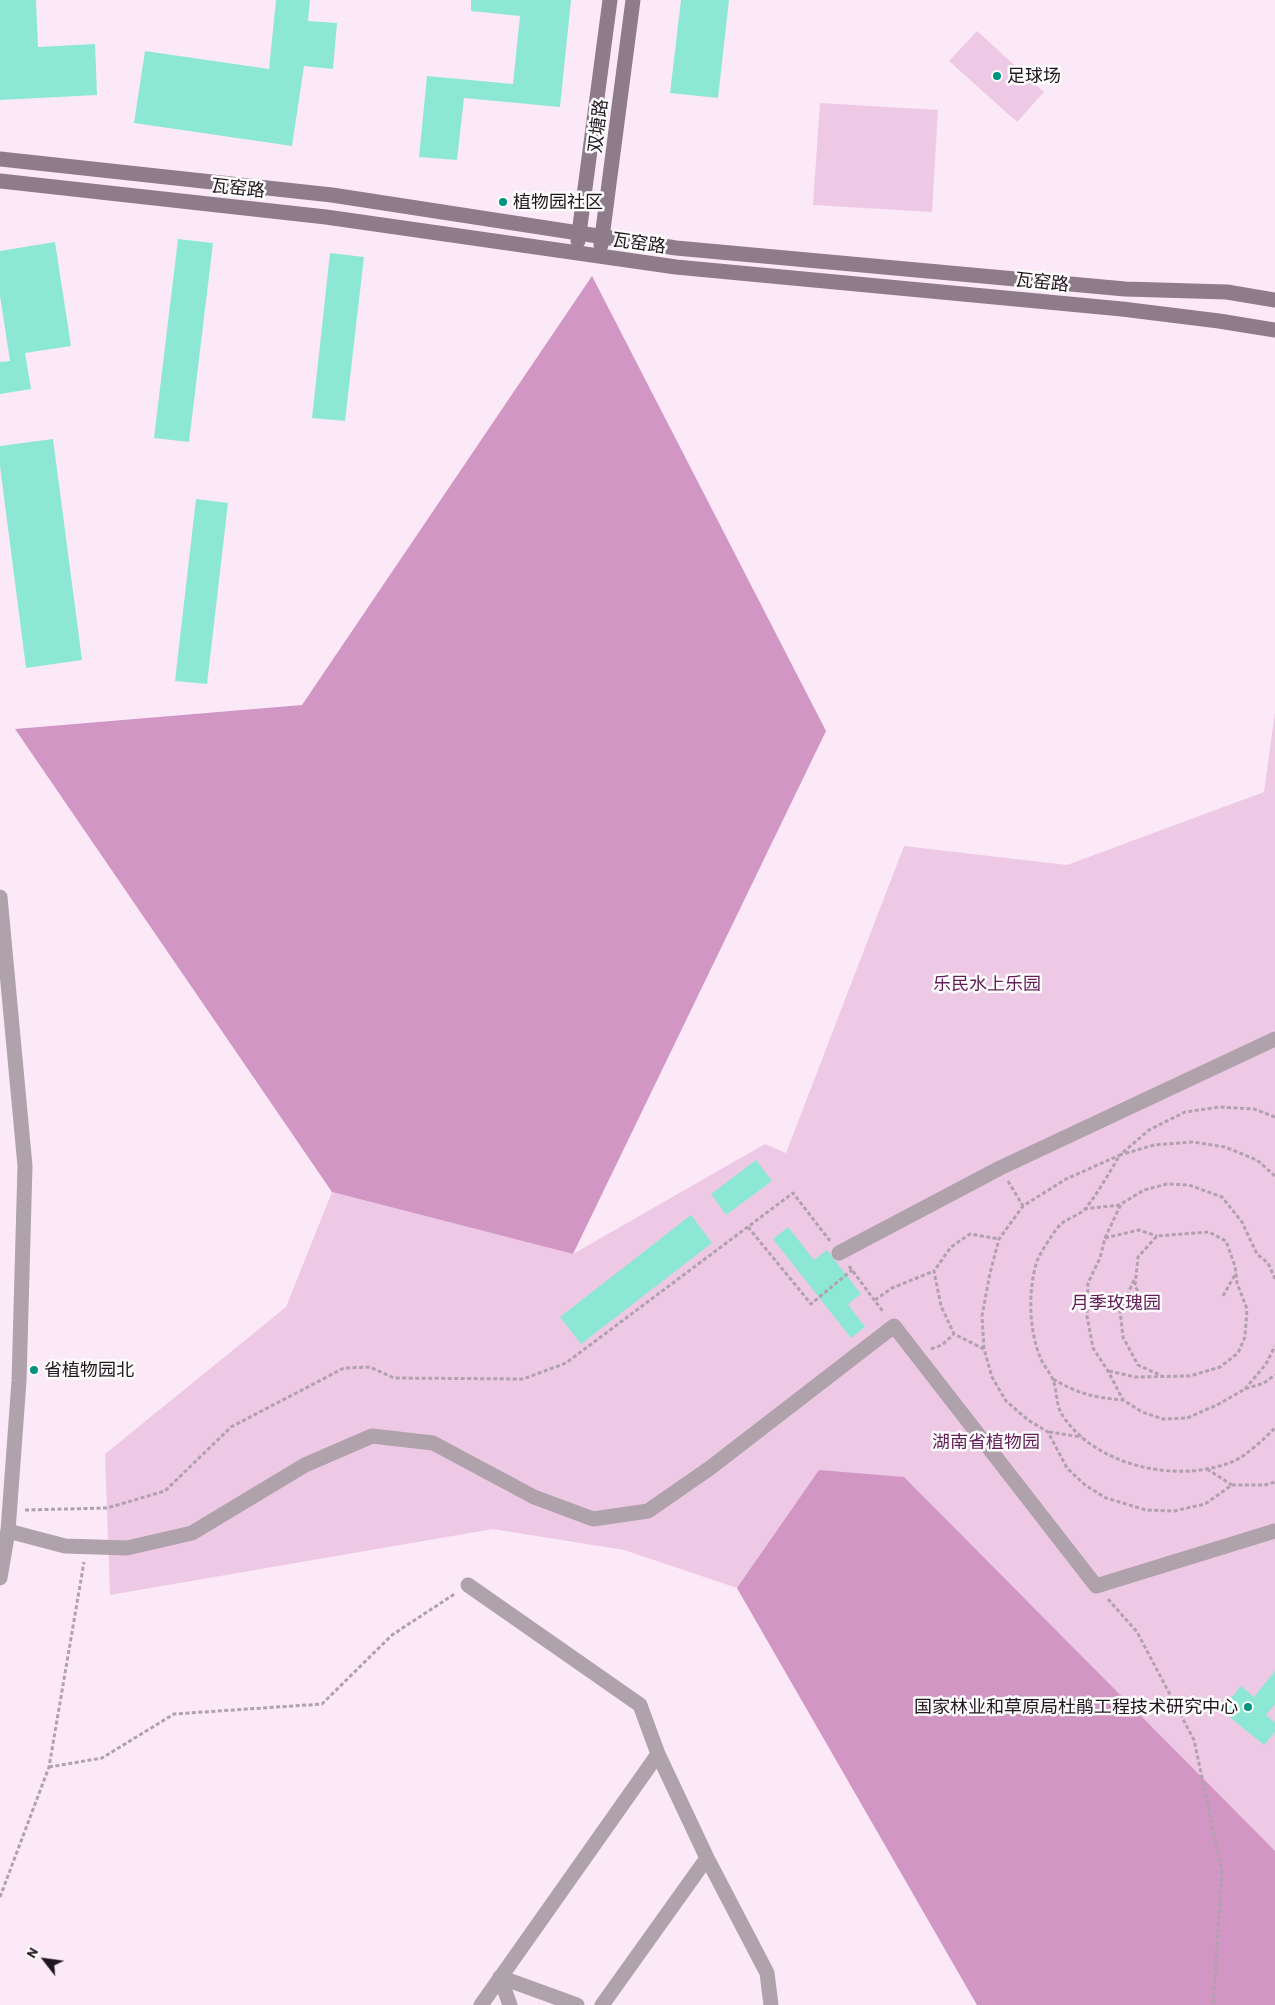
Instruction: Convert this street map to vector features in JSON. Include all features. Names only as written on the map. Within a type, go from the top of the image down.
[{"type":"main road","name":"双塘路","points":[[576,253],[610,0]]},
{"type":"main road","name":"双塘路","points":[[599,256],[633,0]]},
{"type":"main road","name":"瓦窑路","points":[[0,160],[332,195],[676,248],[1125,289],[1227,292],[1275,300]]},
{"type":"main road","name":"瓦窑路","points":[[0,181],[326,217],[686,268],[1122,309],[1275,330]]},
{"type":"street","points":[[0,897],[25,1166],[19,1381],[10,1511],[0,1578]]},
{"type":"street","points":[[839,1253],[1000,1168],[1275,1039]]},
{"type":"street","points":[[8,1531],[65,1546],[127,1548],[192,1533],[305,1465],[372,1436],[433,1443],[534,1497],[593,1519],[648,1511],[710,1468],[894,1326],[1096,1586],[1275,1531]]},
{"type":"street","points":[[468,1585],[640,1705],[658,1754],[707,1858],[767,1973],[772,2005]]},
{"type":"street","points":[[481,2005],[658,1754]]},
{"type":"street","points":[[602,2005],[707,1858]]},
{"type":"street","points":[[500,1978],[510,2005]]},
{"type":"street","points":[[500,1978],[577,2005]]},
{"type":"path","points":[[1275,1117],[1254,1109],[1220,1107],[1185,1112],[1149,1130],[1120,1155],[1084,1209],[1060,1226],[1036,1262],[1032,1287],[1031,1322],[1040,1358],[1053,1379],[1060,1412],[1094,1448],[1113,1458],[1141,1467],[1176,1471],[1206,1469],[1235,1461],[1275,1428]]},
{"type":"path","points":[[1083,1437],[1048,1432],[1028,1420],[1006,1401],[992,1377],[984,1349],[982,1316],[999,1239],[1023,1206],[1066,1179],[1120,1155],[1154,1145],[1193,1142],[1225,1147],[1257,1160],[1275,1176]]},
{"type":"path","points":[[1000,1168],[1023,1206]]},
{"type":"path","points":[[1084,1209],[1121,1204],[1144,1190],[1167,1184],[1190,1185],[1222,1198],[1242,1222],[1257,1254],[1268,1263],[1275,1279]]},
{"type":"path","points":[[10,1511],[107,1508],[165,1491],[231,1427],[344,1368],[370,1367],[394,1378],[522,1379],[566,1363],[793,1193],[894,1326]]},
{"type":"path","points":[[1121,1204],[1105,1238],[1100,1258],[1088,1284],[1087,1316],[1093,1348],[1123,1400]]},
{"type":"path","points":[[748,1226],[811,1304],[852,1270]]},
{"type":"path","points":[[1105,1238],[1139,1230],[1157,1236],[1209,1232],[1226,1241],[1236,1272],[1237,1283],[1247,1308],[1245,1337],[1238,1353],[1220,1367],[1190,1376],[1135,1377],[1108,1371]]},
{"type":"path","points":[[875,1300],[892,1288],[934,1271],[951,1247],[970,1234],[999,1239]]},
{"type":"path","points":[[1154,1306],[1145,1305],[1135,1286],[1138,1257],[1157,1236]]},
{"type":"path","points":[[934,1271],[941,1306],[954,1334],[984,1349]]},
{"type":"path","points":[[1224,1296],[1236,1272]]},
{"type":"path","points":[[1136,1275],[1120,1311],[1123,1337],[1138,1364],[1163,1376]]},
{"type":"path","points":[[916,1354],[942,1345],[954,1334]]},
{"type":"path","points":[[1245,1389],[1266,1364],[1275,1346]]},
{"type":"path","points":[[1053,1379],[1075,1392],[1094,1397],[1123,1400],[1142,1412],[1163,1419],[1187,1418],[1275,1375]]},
{"type":"path","points":[[1048,1432],[1067,1468],[1086,1485],[1106,1498],[1146,1510],[1174,1511],[1205,1504],[1232,1485]]},
{"type":"path","points":[[1206,1469],[1232,1485],[1265,1485],[1275,1482]]},
{"type":"path","points":[[0,1897],[48,1767],[87,1547]]},
{"type":"path","points":[[48,1767],[102,1758],[174,1714],[322,1704],[392,1635],[468,1585]]},
{"type":"path","points":[[1096,1586],[1137,1632],[1194,1740],[1222,1872],[1213,2005]]},
{"type":"green space","name":"足球场","points":[[977,31],[1044,92],[1017,122],[949,61]]},
{"type":"green space","points":[[820,103],[938,110],[932,212],[813,205]]},
{"type":"green space","name":"湖南省植物园","points":[[1275,712],[1275,2005],[977,2005],[737,1588],[624,1550],[493,1529],[110,1595],[105,1454],[286,1307],[332,1192],[573,1254],[765,1144],[786,1153],[904,846],[1067,865],[1264,792]]},
{"type":"shaded area","points":[[592,276],[826,731],[573,1254],[332,1192],[15,729],[302,705]]},
{"type":"shaded area","points":[[819,1470],[904,1477],[1275,1851],[1275,2005],[977,2005],[737,1588]]},
{"type":"building","points":[[0,0],[36,0],[38,47],[95,44],[97,95],[0,100]]},
{"type":"building","points":[[276,0],[310,0],[308,21],[337,23],[333,69],[304,66],[292,146],[134,123],[145,51],[269,69]]},
{"type":"building","points":[[471,0],[571,0],[560,107],[464,98],[457,160],[419,157],[427,76],[513,84],[520,16],[471,11]]},
{"type":"building","points":[[681,0],[729,0],[718,98],[670,93]]},
{"type":"building","points":[[178,239],[213,243],[189,442],[154,438]]},
{"type":"building","points":[[55,242],[71,346],[25,353],[31,389],[0,394],[0,362],[10,361],[0,296],[0,251]]},
{"type":"building","points":[[330,253],[364,257],[345,421],[312,418]]},
{"type":"building","points":[[53,439],[82,660],[26,668],[0,466],[0,446]]},
{"type":"building","points":[[196,499],[228,503],[207,684],[175,681]]},
{"type":"building","points":[[756,1160],[772,1181],[726,1215],[711,1194]]},
{"type":"building","points":[[691,1215],[712,1243],[581,1344],[560,1317]]},
{"type":"building","points":[[788,1227],[814,1260],[827,1250],[861,1294],[848,1304],[865,1327],[851,1338],[773,1239]]},
{"type":"building","name":"国家林业和草原局杜鹃工程技术研究中心","points":[[1275,1671],[1275,1704],[1266,1715],[1275,1723],[1275,1732],[1264,1745],[1221,1710],[1241,1686],[1254,1697]]},
{"type":"place","name":"足球场","points":[[997,76]]},
{"type":"place","name":"植物园社区","points":[[503,202]]},
{"type":"place","name":"省植物园北","points":[[34,1370]]},
{"type":"place","name":"国家林业和草原局杜鹃工程技术研究中心","points":[[1248,1707]]},
{"type":"park label","name":"乐民水上乐园","points":[[987,984]]},
{"type":"park label","name":"月季玫瑰园","points":[[1116,1303]]}]
